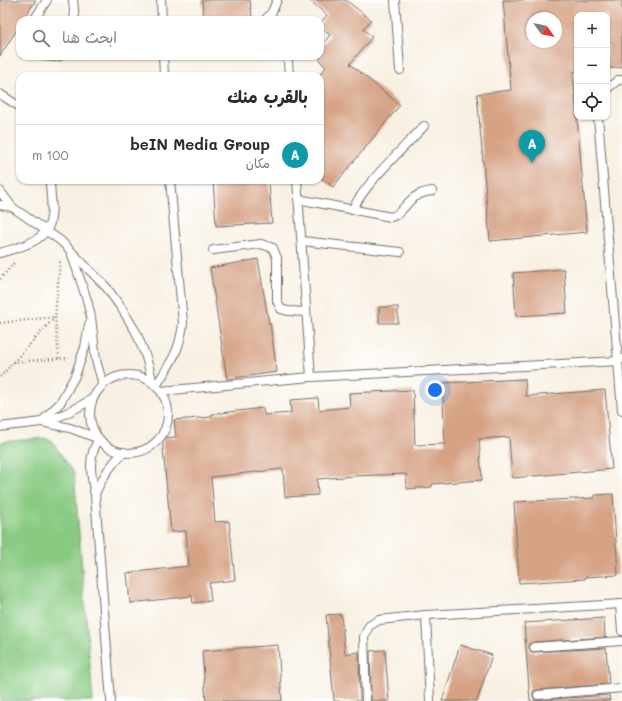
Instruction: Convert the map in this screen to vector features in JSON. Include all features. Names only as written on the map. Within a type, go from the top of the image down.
[{"type":"lane","points":[[37,16],[47,0]]},
{"type":"lane","points":[[73,0],[75,16]]},
{"type":"lane","points":[[161,0],[162,16]]},
{"type":"lane","points":[[268,16],[272,12],[277,0]]},
{"type":"lane","points":[[395,0],[400,70]]},
{"type":"lane","points":[[163,60],[164,72]]},
{"type":"lane","points":[[288,61],[289,72]]},
{"type":"lane","points":[[610,87],[618,80],[622,80]]},
{"type":"lane","points":[[0,94],[16,104]]},
{"type":"lane","points":[[598,120],[620,360],[622,410]]},
{"type":"lane","points":[[352,210],[370,184],[424,126]]},
{"type":"lane","points":[[0,254],[37,240],[46,230],[51,217],[50,184]]},
{"type":"lane","points":[[157,387],[177,352],[183,323],[170,184]]},
{"type":"lane","points":[[297,184],[311,377]]},
{"type":"lane","points":[[0,191],[12,207],[61,241],[98,279],[122,309],[136,332],[157,387],[167,405],[167,420],[162,434],[152,445],[138,452],[124,452],[110,448],[98,438],[92,429],[90,419],[92,399],[96,391],[118,376],[136,375],[157,387],[620,360]]},
{"type":"lane","points":[[298,199],[388,217],[394,216],[410,200],[418,195],[432,191]]},
{"type":"lane","points":[[0,205],[12,207]]},
{"type":"lane","points":[[302,241],[400,252]]},
{"type":"lane","points":[[213,250],[262,244],[273,248],[277,258],[277,301],[281,309],[306,312]]},
{"type":"lane","points":[[71,252],[91,317],[96,360],[103,385]]},
{"type":"lane","points":[[41,422],[60,403],[75,376],[91,317]]},
{"type":"lane","points":[[0,427],[41,422],[76,409],[92,399]]},
{"type":"lane","points":[[41,422],[70,428],[98,438]]},
{"type":"lane","points":[[98,438],[90,464],[95,495],[111,701]]},
{"type":"lane","points":[[95,495],[106,471],[124,452]]},
{"type":"lane","points":[[366,701],[364,637],[369,626],[379,620],[426,615],[621,604],[622,631]]},
{"type":"lane","points":[[426,615],[430,701]]},
{"type":"lane","points":[[534,647],[622,641]]},
{"type":"lane","points":[[538,695],[622,688]]},
{"type":"path","points":[[59,359],[55,317],[61,241]]},
{"type":"path","points":[[0,323],[55,317]]},
{"type":"path","points":[[0,377],[55,317]]},
{"type":"path","points":[[13,362],[81,357]]},
{"type":"green space","points":[[43,438],[51,440],[74,473],[93,701],[0,701],[0,442]]},
{"type":"building","points":[[0,0],[36,0],[26,16],[16,16],[16,31],[0,56]]},
{"type":"building","points":[[202,0],[250,0],[252,16],[204,16]]},
{"type":"building","points":[[309,0],[346,0],[371,20],[363,29],[372,37],[350,64],[400,105],[333,187],[324,180],[324,72],[322,72],[326,67],[320,60],[324,60],[324,43],[330,35],[324,30],[324,19],[327,15]]},
{"type":"building","points":[[503,0],[622,0],[622,67],[610,69],[610,12],[574,12],[574,120],[577,120],[587,232],[490,241],[477,94],[511,90]]},
{"type":"building","points":[[213,184],[269,184],[272,223],[216,226]]},
{"type":"building","points":[[258,259],[269,324],[270,323],[277,372],[227,379],[210,268]]},
{"type":"building","points":[[564,269],[567,313],[516,316],[513,273]]},
{"type":"building","points":[[379,307],[398,307],[398,323],[379,323]]},
{"type":"building","points":[[525,379],[526,396],[605,390],[612,469],[512,478],[509,437],[479,439],[482,480],[432,484],[432,487],[407,489],[406,474],[355,476],[317,479],[318,495],[285,497],[283,469],[211,477],[215,522],[229,521],[235,580],[209,583],[211,601],[193,603],[192,596],[130,603],[127,573],[189,566],[186,531],[171,532],[162,438],[176,437],[174,420],[212,417],[212,414],[263,408],[264,415],[291,413],[290,400],[318,398],[319,410],[350,407],[349,393],[413,390],[415,445],[445,444],[442,383]]},
{"type":"building","points":[[613,494],[618,575],[585,577],[585,579],[519,583],[514,502],[595,498],[595,495]]},
{"type":"building","points":[[341,614],[345,654],[359,652],[360,701],[334,701],[326,615]]},
{"type":"building","points":[[604,618],[605,637],[534,642],[529,644],[529,648],[531,652],[534,652],[606,648],[609,684],[538,690],[533,692],[533,696],[535,700],[538,700],[609,695],[610,701],[530,701],[524,623]]},
{"type":"building","points":[[278,645],[282,701],[206,701],[202,651]]},
{"type":"building","points":[[460,645],[492,655],[477,701],[442,701]]},
{"type":"building","points":[[385,650],[389,701],[371,701],[370,651]]},
{"type":"place","name":"beIN Media Group","points":[[532,163]]}]
